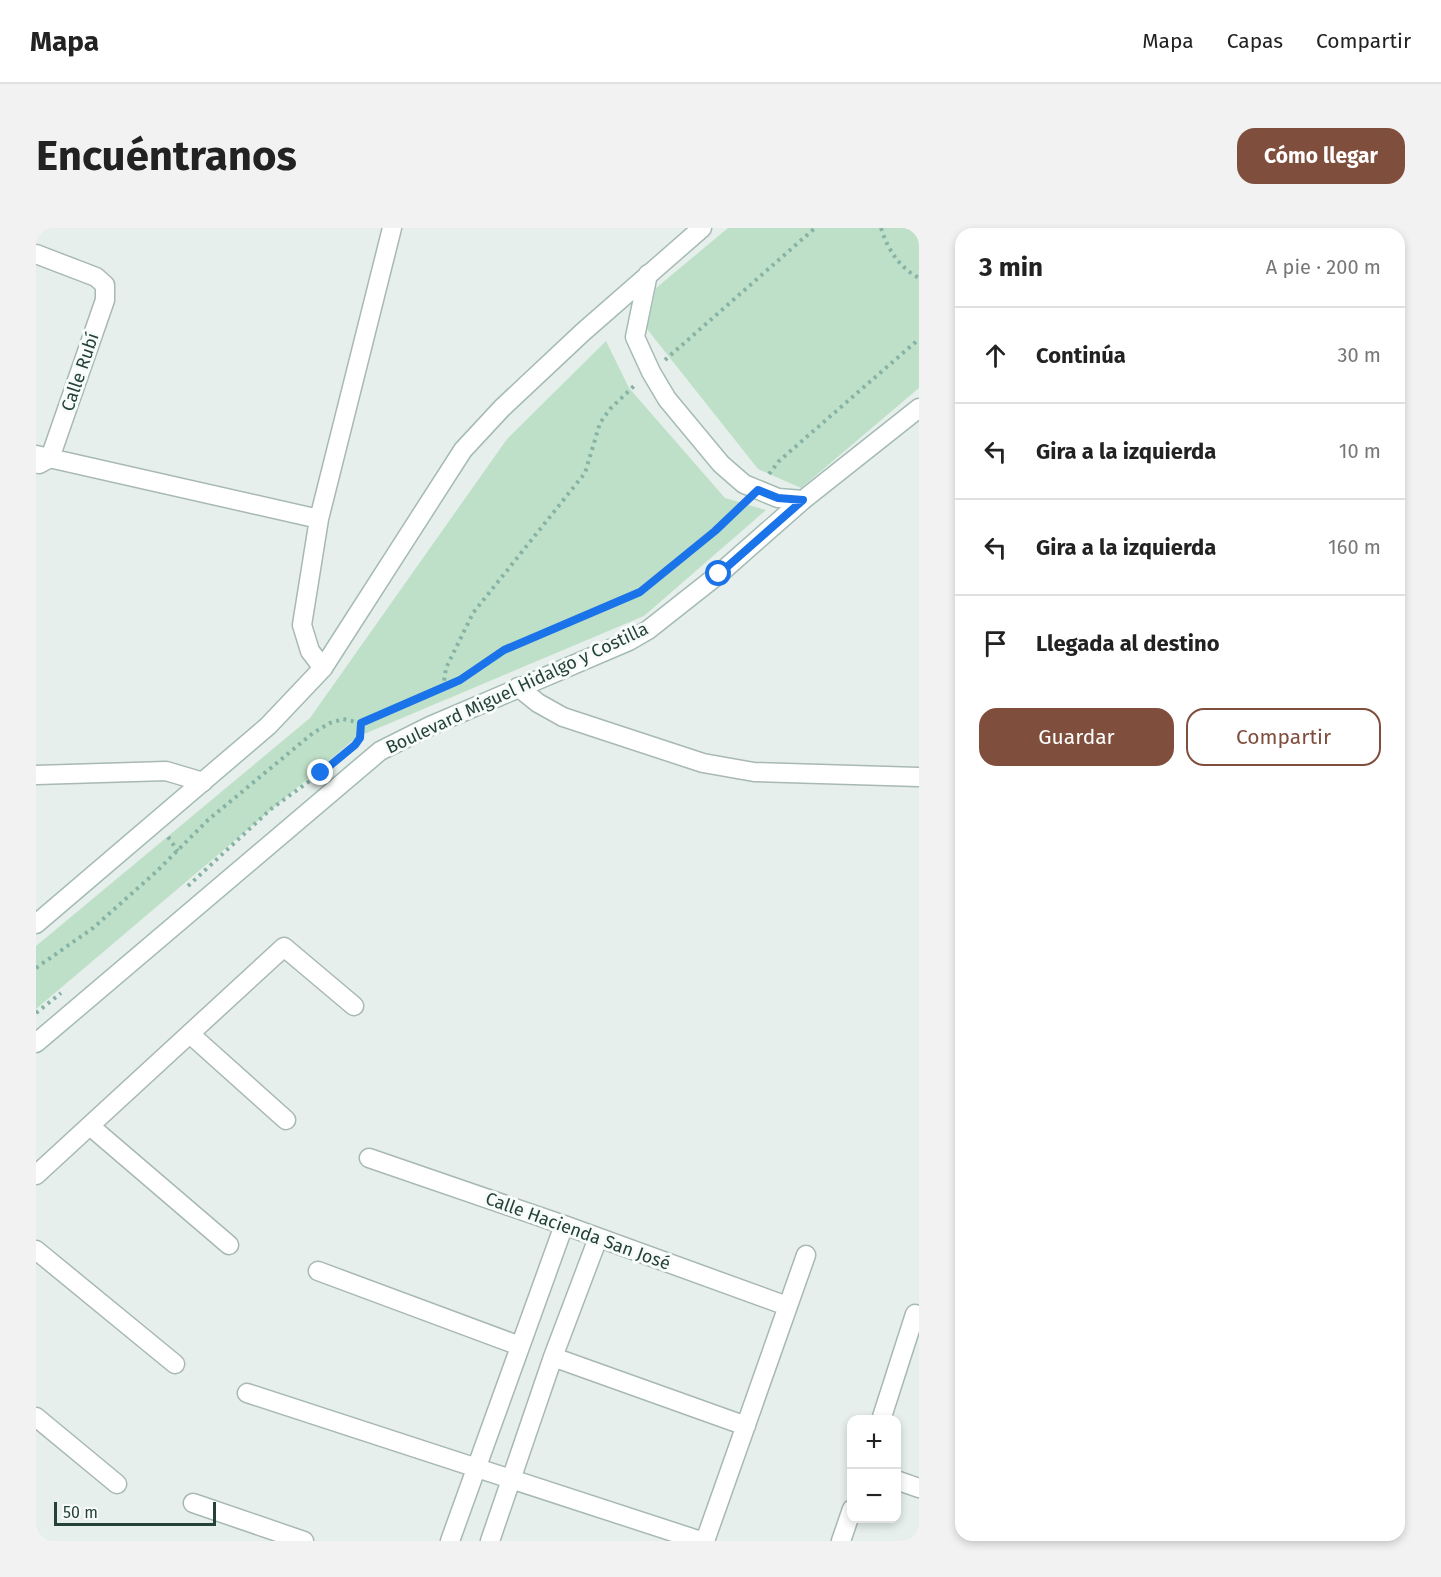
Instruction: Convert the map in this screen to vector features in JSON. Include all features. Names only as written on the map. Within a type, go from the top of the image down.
[{"type":"street","points":[[323,668],[310,651],[302,625],[319,519],[392,228]]},
{"type":"street","points":[[36,924],[268,726],[323,668],[463,450],[502,408],[702,228]]},
{"type":"street","name":"Calle Rubí","points":[[36,254],[96,277],[105,285],[105,300],[41,459]]},
{"type":"street","points":[[642,281],[635,337],[651,372],[668,399],[721,465],[744,484],[778,498],[803,500]]},
{"type":"street","name":"Boulevard Miguel Hidalgo y Costilla","points":[[36,1043],[380,751],[430,726],[648,630],[719,574],[803,500],[919,408]]},
{"type":"street","points":[[41,459],[319,519]]},
{"type":"street","points":[[518,687],[538,703],[563,717],[703,763],[754,772],[919,777]]},
{"type":"street","points":[[36,775],[166,771],[202,782]]},
{"type":"street","points":[[36,1175],[284,947],[354,1006]]},
{"type":"street","points":[[190,1034],[286,1120]]},
{"type":"street","points":[[90,1126],[229,1245]]},
{"type":"street","name":"Calle Hacienda San José","points":[[369,1158],[564,1225],[787,1306]]},
{"type":"street","points":[[450,1541],[564,1225]]},
{"type":"street","points":[[490,1541],[598,1238]]},
{"type":"street","points":[[36,1250],[175,1364]]},
{"type":"street","points":[[247,1393],[703,1541],[806,1255]]},
{"type":"street","points":[[318,1271],[519,1346]]},
{"type":"street","points":[[883,1415],[911,1356],[915,1314]]},
{"type":"street","points":[[554,1357],[746,1426]]},
{"type":"street","points":[[36,1417],[117,1484]]},
{"type":"street","points":[[901,1481],[919,1488]]},
{"type":"street","points":[[193,1503],[304,1541]]},
{"type":"street","points":[[841,1541],[847,1523]]},
{"type":"path","points":[[443,688],[446,668],[473,613],[585,473],[600,423],[610,409],[815,228]]},
{"type":"path","points":[[881,228],[895,259],[919,278]]},
{"type":"path","points":[[36,968],[93,928],[156,873],[208,820],[313,733],[330,723],[343,719],[361,723],[443,688],[460,680],[504,650],[640,592],[715,531],[758,490],[779,461],[919,339]]},
{"type":"path","points":[[346,753],[360,738],[361,723]]},
{"type":"path","points":[[185,889],[271,809],[330,766]]},
{"type":"path","points":[[36,1013],[63,992]]},
{"type":"green space","points":[[728,228],[919,228],[919,388],[801,488],[758,469],[647,329],[656,288]]},
{"type":"green space","points":[[606,341],[629,388],[725,498],[766,510],[644,616],[357,737],[36,1009],[36,946],[310,718],[507,439]]},
{"type":"route","points":[[321,773],[355,745],[360,738],[361,723],[460,680],[504,650],[640,592],[715,531],[758,490],[778,498],[803,500],[719,574]]}]
